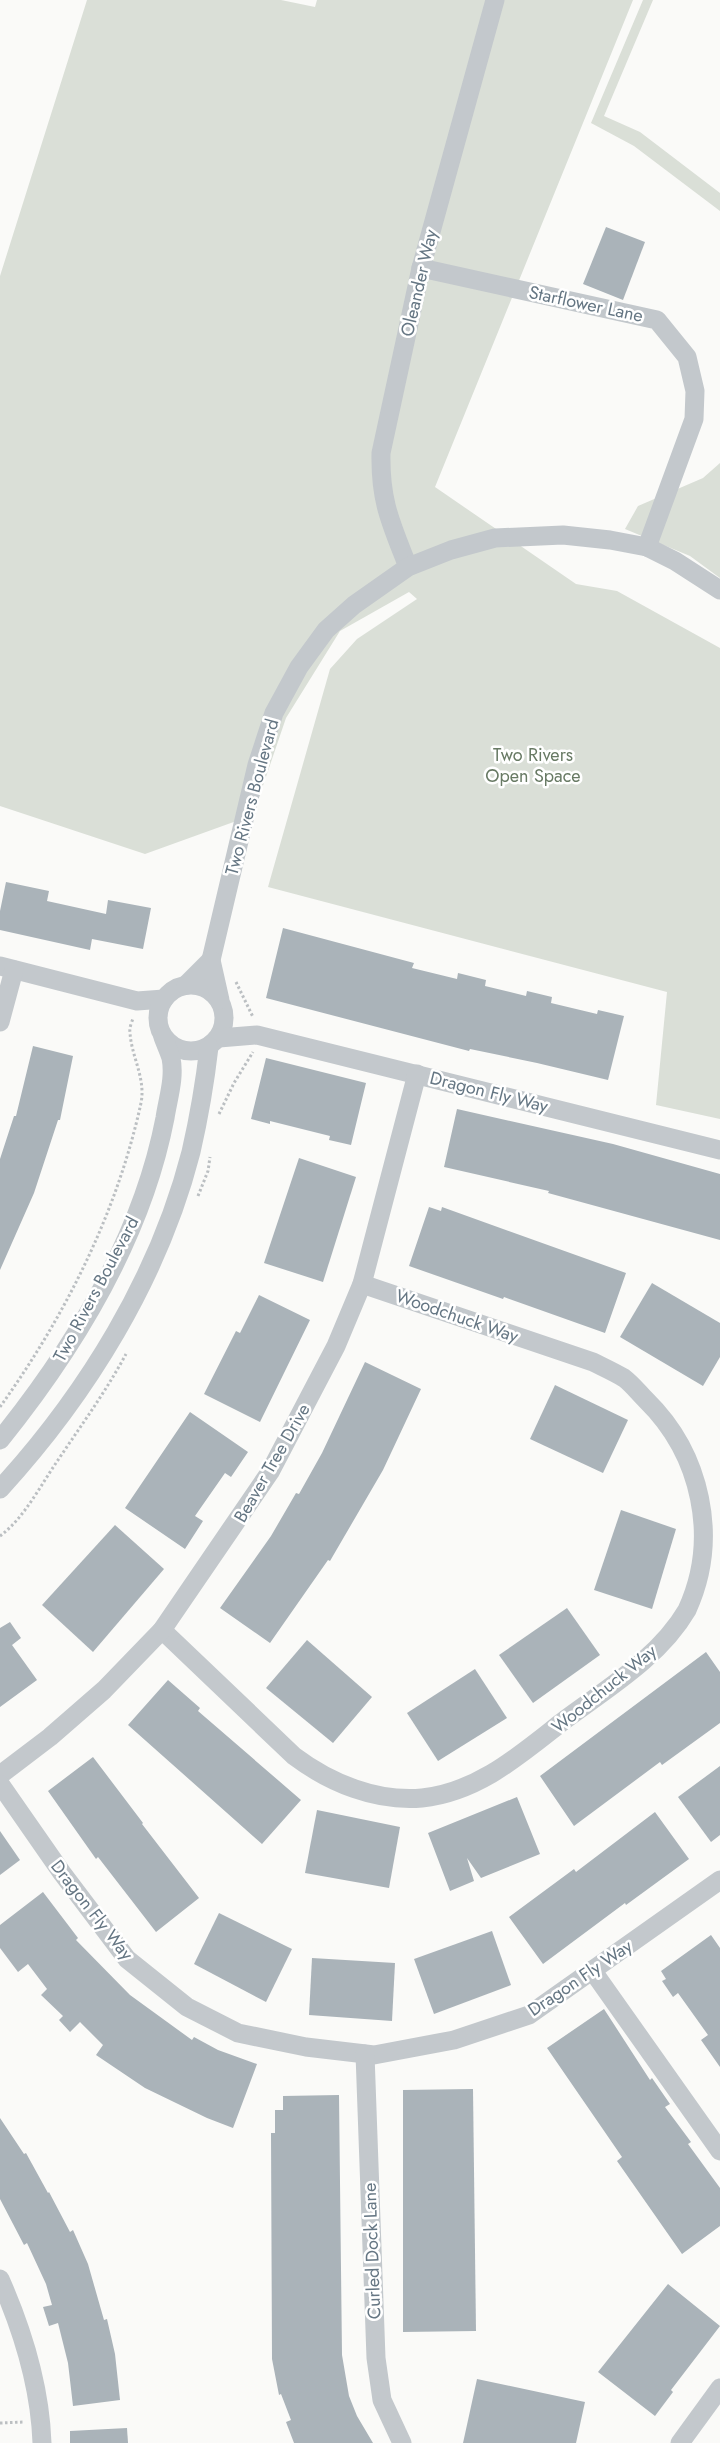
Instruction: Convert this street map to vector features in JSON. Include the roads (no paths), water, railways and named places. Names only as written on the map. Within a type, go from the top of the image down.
[{"type":"street","name":"Oleander Way","points":[[408,567],[384,506],[380,482],[381,453],[420,268],[495,0]]},
{"type":"street","name":"Starflower Lane","points":[[420,268],[657,320],[687,357],[695,391],[694,418],[647,547]]},
{"type":"street","name":"Two Rivers Boulevard","points":[[0,1489],[80,1388],[113,1338],[146,1274],[170,1218],[191,1152],[214,1042],[224,1026],[222,1007],[211,960],[257,765],[274,713],[299,667],[326,630],[354,605],[408,567],[451,550],[495,538],[563,535],[610,540],[647,547],[675,561],[720,590]]},
{"type":"street","points":[[186,985],[211,960]]},
{"type":"street","points":[[0,1022],[7,968],[137,1001],[164,999],[173,990],[186,985],[199,985],[211,991],[222,1007]]},
{"type":"street","name":"Two Rivers Boulevard","points":[[0,1440],[53,1370],[81,1325],[114,1264],[139,1207],[160,1141],[172,1079],[170,1058],[160,1030],[158,1011],[164,999]]},
{"type":"street","points":[[137,1001],[172,1046],[184,1052],[197,1052],[214,1042]]},
{"type":"street","name":"Dragon Fly Way","points":[[222,1007],[257,1035]]},
{"type":"street","name":"Dragon Fly Way","points":[[214,1042],[257,1035],[720,1150]]},
{"type":"street","name":"Beaver Tree Drive","points":[[0,1775],[50,1737],[104,1690],[162,1630],[270,1472],[336,1346],[362,1284],[417,1074]]},
{"type":"street","name":"Woodchuck Way","points":[[162,1630],[294,1756],[316,1772],[341,1784],[370,1793],[422,1798],[454,1792],[501,1768],[647,1658],[670,1633],[687,1609],[696,1588],[706,1545],[704,1506],[694,1467],[680,1441],[655,1409],[625,1379],[593,1362],[362,1284]]},
{"type":"street","name":"Dragon Fly Way","points":[[0,1784],[62,1873],[127,1959],[187,2007],[238,2032],[306,2047],[374,2055],[454,2040],[529,2014],[720,1880]]},
{"type":"street","points":[[592,1970],[720,2151]]},
{"type":"street","name":"Curled Dock Lane","points":[[365,2054],[376,2358],[382,2400],[402,2443]]},
{"type":"street","points":[[0,2279],[16,2315],[31,2365],[41,2421],[42,2443]]},
{"type":"street","points":[[680,2443],[720,2388]]},
{"type":"park label","name":"Two Rivers Open Space","points":[[533,765]]}]
